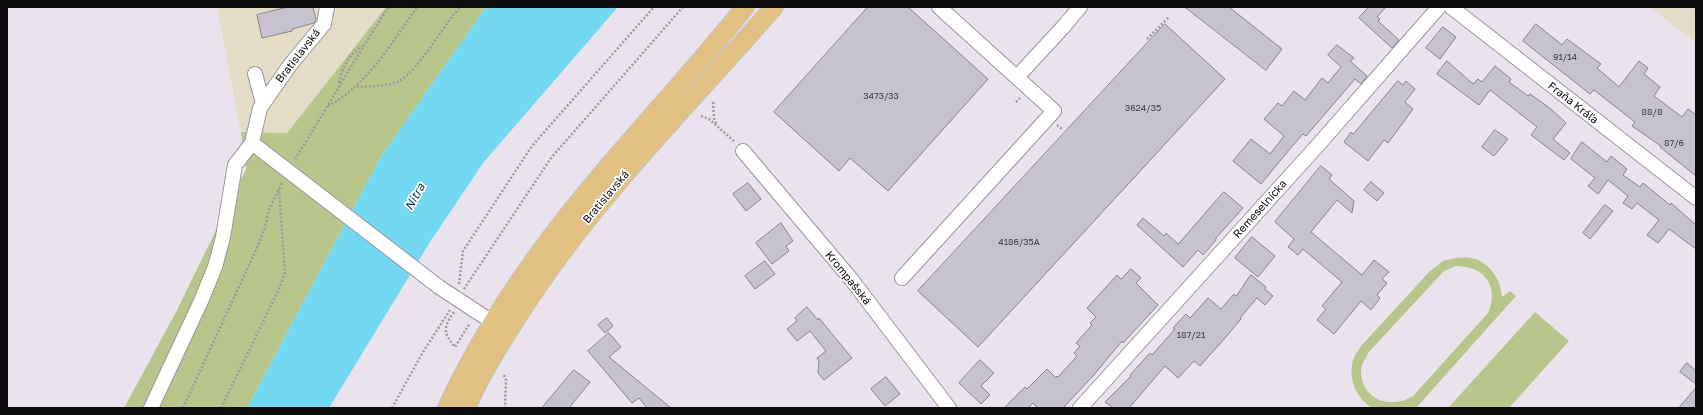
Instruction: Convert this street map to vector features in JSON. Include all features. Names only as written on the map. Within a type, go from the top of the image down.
[{"type":"main road","name":"Bratislavská","points":[[447,408],[500,327],[548,241],[745,7]]},
{"type":"main road","name":"Bratislavská","points":[[466,408],[500,327],[534,290],[601,202],[687,103],[774,7]]},
{"type":"street","name":"Bratislavská","points":[[252,143],[260,108],[290,65],[324,24],[327,7]]},
{"type":"street","points":[[902,278],[1054,111],[939,7]]},
{"type":"street","points":[[1016,77],[1080,7]]},
{"type":"street","name":"Remeselnícka","points":[[1080,408],[1319,144],[1438,7]]},
{"type":"street","name":"Fraňa Kráľa","points":[[1451,7],[1696,198]]},
{"type":"street","points":[[255,74],[263,103]]},
{"type":"street","points":[[151,408],[201,301],[214,267],[223,237],[235,165],[252,143],[439,287],[500,327]]},
{"type":"street","name":"Krompašská","points":[[743,151],[851,279],[949,408]]},
{"type":"path","points":[[183,408],[256,250],[264,230],[269,210],[279,188],[328,107],[339,85],[363,45],[389,7]]},
{"type":"path","points":[[328,107],[338,102],[360,84],[417,7]]},
{"type":"path","points":[[357,87],[386,85],[400,81],[415,67],[460,7]]},
{"type":"path","points":[[476,312],[455,347],[447,337],[446,323],[455,310],[463,251],[532,146],[654,7]]},
{"type":"path","points":[[392,408],[423,352],[551,158],[682,7]]},
{"type":"path","points":[[1146,40],[1169,17]]},
{"type":"path","points":[[339,85],[342,69],[346,60],[352,53],[363,45]]},
{"type":"path","points":[[713,102],[714,118],[717,124]]},
{"type":"path","points":[[701,116],[717,124],[732,138]]},
{"type":"path","points":[[221,408],[280,287],[285,272],[279,188]]},
{"type":"path","points":[[504,375],[506,380],[505,408]]},
{"type":"shaded area","points":[[217,7],[386,7],[287,133],[241,132]]},
{"type":"shaded area","points":[[1650,7],[1696,7],[1696,43]]},
{"type":"green space","points":[[386,7],[486,7],[380,158],[247,408],[124,408],[176,312],[246,169],[241,132],[287,133]]},
{"type":"green space","points":[[1455,258],[1471,258],[1477,260],[1493,272],[1499,284],[1502,297],[1510,291],[1516,296],[1416,408],[1373,408],[1361,399],[1354,386],[1351,371],[1354,357],[1361,346],[1430,271],[1443,261]],"holes":[[[1456,266],[1466,267],[1482,274],[1491,286],[1492,294],[1488,313],[1413,396],[1396,402],[1379,400],[1366,389],[1362,380],[1361,370],[1368,353],[1444,271]]]},
{"type":"green space","points":[[1535,312],[1569,341],[1509,408],[1448,408]]},
{"type":"water","name":"Nitra","points":[[486,7],[618,7],[483,163],[430,242],[329,408],[247,408],[380,158]]},
{"type":"building","points":[[288,7],[313,7],[316,20],[314,23],[292,29],[292,31],[262,38],[257,15]]},
{"type":"building","points":[[868,7],[908,7],[988,79],[888,191],[850,158],[839,171],[774,112]]},
{"type":"building","points":[[1185,7],[1229,7],[1282,49],[1266,70]]},
{"type":"building","points":[[1369,7],[1386,7],[1377,17],[1380,19],[1378,21],[1399,40],[1392,48],[1359,18]]},
{"type":"building","points":[[1165,24],[1225,79],[978,347],[918,291]]},
{"type":"building","points":[[1536,24],[1562,45],[1567,39],[1601,64],[1597,68],[1619,87],[1639,61],[1648,68],[1644,74],[1660,87],[1654,96],[1682,117],[1688,109],[1696,115],[1696,176],[1660,147],[1661,146],[1632,126],[1635,122],[1594,90],[1590,94],[1523,41]]},
{"type":"building","points":[[1443,27],[1456,37],[1440,59],[1426,48]]},
{"type":"building","points":[[1337,45],[1354,58],[1350,61],[1367,76],[1361,84],[1355,79],[1306,136],[1303,134],[1294,144],[1261,184],[1233,161],[1251,139],[1270,154],[1284,136],[1264,119],[1278,103],[1282,106],[1294,91],[1305,100],[1322,78],[1328,83],[1341,67],[1328,55]]},
{"type":"building","points":[[1447,61],[1473,84],[1478,79],[1482,82],[1495,66],[1511,79],[1509,82],[1528,96],[1530,94],[1551,109],[1566,123],[1553,139],[1570,153],[1564,160],[1531,135],[1537,127],[1490,90],[1479,105],[1437,74]]},
{"type":"building","points":[[1398,81],[1403,85],[1406,81],[1415,89],[1405,102],[1413,109],[1388,143],[1384,140],[1368,161],[1344,142],[1351,132],[1353,134]]},
{"type":"building","points":[[1495,130],[1508,139],[1494,156],[1482,147]]},
{"type":"building","points":[[1582,142],[1607,162],[1611,156],[1627,169],[1623,175],[1640,187],[1643,183],[1670,205],[1671,203],[1696,225],[1696,249],[1669,229],[1658,243],[1647,235],[1659,220],[1637,203],[1632,209],[1623,203],[1628,196],[1608,180],[1598,194],[1588,186],[1595,178],[1571,159]]},
{"type":"building","points":[[1321,166],[1332,175],[1329,179],[1354,201],[1352,213],[1337,200],[1311,232],[1362,275],[1374,260],[1389,272],[1382,279],[1387,283],[1377,295],[1380,298],[1371,310],[1361,301],[1334,334],[1317,320],[1326,309],[1322,306],[1342,282],[1303,249],[1298,255],[1288,247],[1294,239],[1275,222]]},
{"type":"building","points":[[1371,182],[1384,193],[1377,201],[1364,190]]},
{"type":"building","points":[[748,183],[761,199],[746,211],[733,194]]},
{"type":"building","points":[[1224,192],[1243,208],[1203,255],[1198,250],[1183,267],[1137,225],[1143,218],[1164,236],[1166,233],[1178,244]]},
{"type":"building","points":[[1605,205],[1613,211],[1590,239],[1583,233]]},
{"type":"building","points":[[781,223],[793,241],[786,246],[789,251],[772,264],[756,243]]},
{"type":"building","points":[[1252,237],[1275,256],[1258,277],[1235,258]]},
{"type":"building","points":[[765,261],[775,274],[755,289],[745,276]]},
{"type":"building","points":[[1131,269],[1141,278],[1136,283],[1158,305],[1123,343],[1122,341],[1093,376],[1063,408],[1038,408],[1033,403],[1028,408],[1004,408],[1025,387],[1027,389],[1047,369],[1056,378],[1057,376],[1058,377],[1077,356],[1074,353],[1080,346],[1076,343],[1092,325],[1090,323],[1096,317],[1087,308],[1117,275],[1121,279]]},
{"type":"building","points":[[1251,275],[1266,287],[1265,289],[1273,296],[1265,305],[1257,298],[1240,318],[1241,319],[1200,366],[1194,361],[1178,378],[1165,366],[1129,408],[1113,408],[1105,402],[1131,376],[1130,375],[1150,353],[1152,355],[1186,314],[1190,318],[1208,298],[1221,309],[1234,294],[1236,296]]},
{"type":"building","points":[[807,307],[818,320],[819,318],[852,358],[824,380],[818,373],[819,361],[817,358],[826,351],[810,331],[797,341],[787,329],[797,321],[795,318]]},
{"type":"building","points":[[607,318],[613,326],[605,333],[598,325]]},
{"type":"building","points":[[609,333],[621,347],[609,357],[671,408],[647,408],[639,398],[632,403],[588,351]]},
{"type":"building","points":[[980,360],[994,373],[981,386],[990,395],[981,404],[959,383]]},
{"type":"building","points":[[1687,363],[1696,371],[1696,384],[1680,372]]},
{"type":"building","points":[[574,370],[590,382],[569,408],[542,408]]},
{"type":"building","points":[[886,377],[900,394],[885,406],[871,389]]},
{"type":"building","points":[[1696,388],[1696,408],[1679,408]]}]
